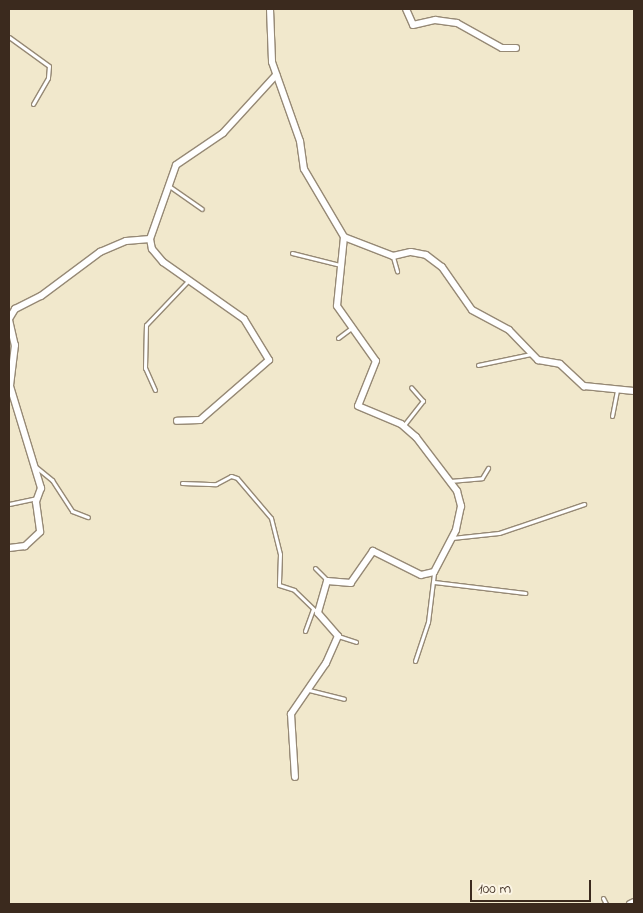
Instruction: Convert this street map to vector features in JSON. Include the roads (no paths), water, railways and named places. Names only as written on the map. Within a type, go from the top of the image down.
[{"type":"street","points":[[270,9],[268,38],[276,75],[293,116],[309,183],[344,237],[393,256],[415,252],[430,257],[472,310],[509,330],[531,354],[542,362],[560,364],[584,386],[634,391]]},
{"type":"street","points":[[406,9],[413,25],[436,20],[458,23],[502,48],[516,48]]},
{"type":"street","points":[[177,421],[200,420],[269,360],[230,305],[187,282],[155,254],[150,238],[167,185],[179,161],[223,133],[276,75]]},
{"type":"street","points":[[296,777],[291,714],[308,690],[338,636],[315,611],[327,581],[350,582],[373,551],[421,575],[434,572],[452,538],[461,506],[457,491],[404,426],[358,406],[376,361],[350,329],[335,301],[344,237]]},
{"type":"street","points":[[9,548],[25,546],[40,532],[37,497],[41,488],[9,380],[16,345],[9,319],[15,309],[41,296],[100,252],[126,241],[150,238]]},
{"type":"street","points":[[630,904],[634,902]]},
{"type":"lane","points":[[9,37],[49,66],[48,78],[33,104]]},
{"type":"lane","points":[[167,185],[202,208]]},
{"type":"lane","points":[[292,253],[340,265]]},
{"type":"lane","points":[[393,256],[397,271]]},
{"type":"lane","points":[[155,390],[146,373],[146,325],[187,282]]},
{"type":"lane","points":[[338,338],[350,329]]},
{"type":"lane","points":[[478,365],[531,354]]},
{"type":"lane","points":[[404,426],[423,401],[411,387]]},
{"type":"lane","points":[[612,416],[617,389]]},
{"type":"lane","points":[[36,467],[52,480],[72,511],[88,517]]},
{"type":"lane","points":[[448,481],[482,478],[488,468]]},
{"type":"lane","points":[[182,483],[216,484],[231,476],[237,478],[272,518],[280,554],[279,585],[294,590],[315,611],[305,631]]},
{"type":"lane","points":[[9,504],[37,497]]},
{"type":"lane","points":[[452,538],[499,532],[584,504]]},
{"type":"lane","points":[[315,568],[327,581]]},
{"type":"lane","points":[[415,661],[425,637],[434,572]]},
{"type":"lane","points":[[434,582],[525,593]]},
{"type":"lane","points":[[338,636],[356,642]]},
{"type":"lane","points":[[308,690],[344,699]]},
{"type":"lane","points":[[603,898],[606,904]]}]
